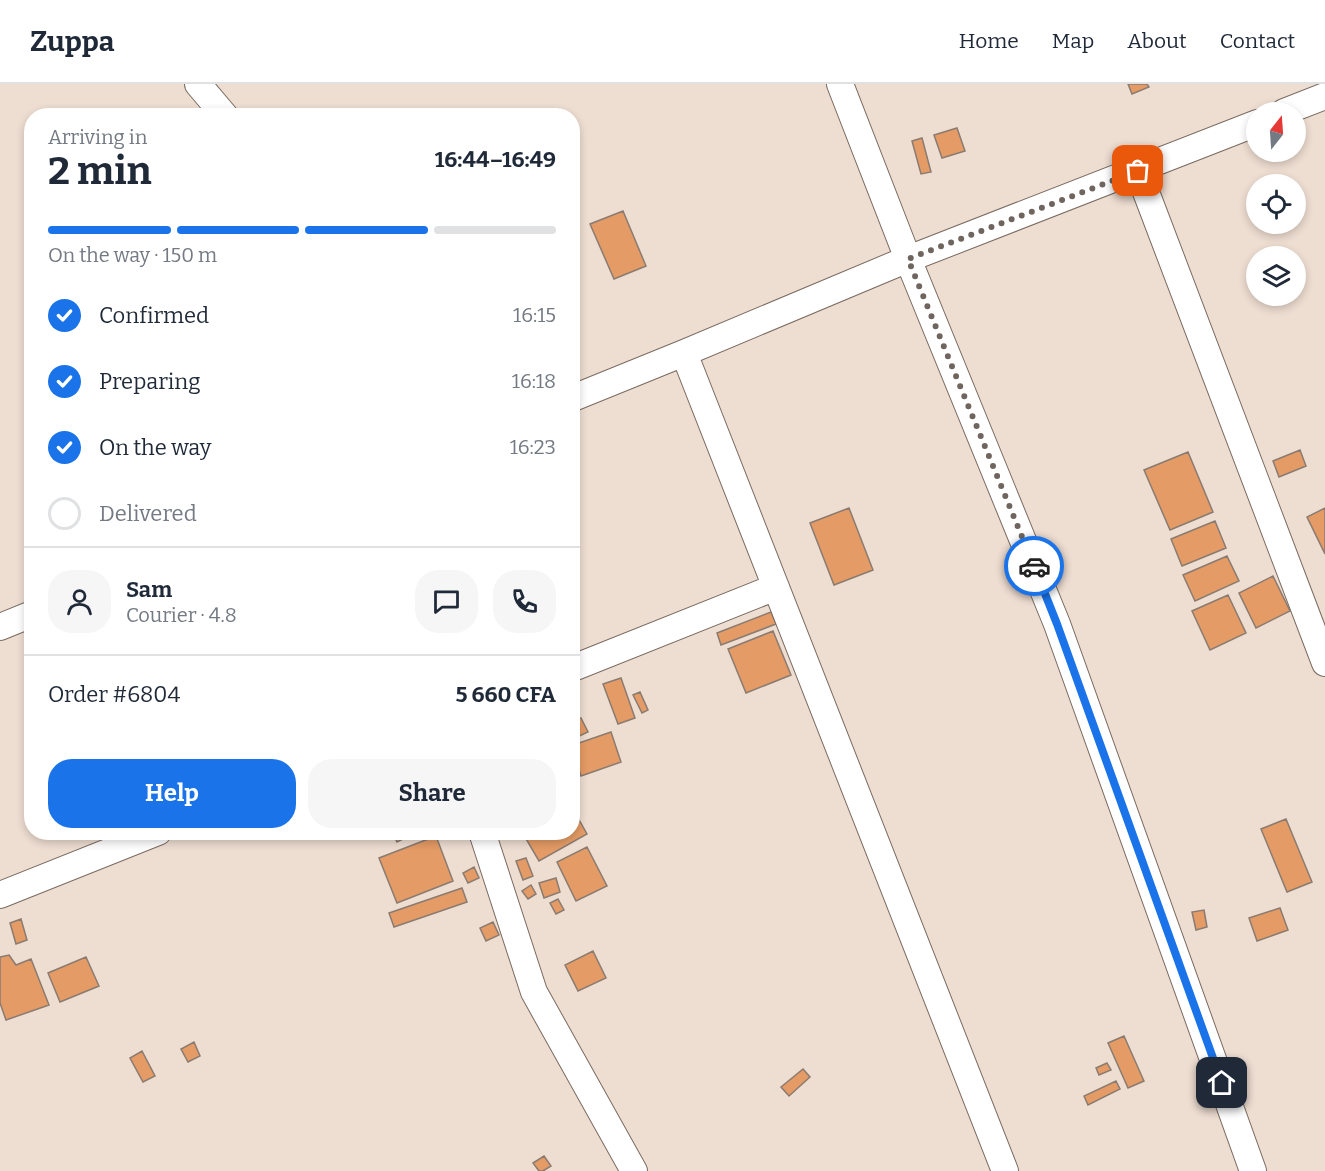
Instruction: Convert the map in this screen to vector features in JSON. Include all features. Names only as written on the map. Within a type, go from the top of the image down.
[{"type":"street","points":[[198,84],[218,108]]},
{"type":"street","points":[[840,84],[908,259],[1057,624],[1253,1171]]},
{"type":"street","points":[[1306,103],[1325,96]]},
{"type":"street","points":[[580,395],[908,259],[1246,127]]},
{"type":"street","points":[[1138,171],[1325,663]]},
{"type":"street","points":[[684,353],[1005,1171]]},
{"type":"street","points":[[580,665],[776,587]]},
{"type":"street","points":[[0,627],[24,617]]},
{"type":"street","points":[[0,895],[138,840]]},
{"type":"street","points":[[485,840],[534,992],[634,1171]]},
{"type":"building","points":[[1128,84],[1147,84],[1149,87],[1132,94]]},
{"type":"building","points":[[957,128],[965,151],[942,158],[934,135]]},
{"type":"building","points":[[922,138],[931,172],[921,174],[912,141]]},
{"type":"building","points":[[623,211],[646,266],[614,279],[590,224]]},
{"type":"building","points":[[1300,450],[1306,466],[1279,477],[1273,461]]},
{"type":"building","points":[[1188,452],[1213,512],[1170,530],[1144,470]]},
{"type":"building","points":[[849,508],[873,570],[834,585],[810,523]]},
{"type":"building","points":[[1325,508],[1325,554],[1307,517]]},
{"type":"building","points":[[1215,521],[1226,548],[1182,566],[1171,539]]},
{"type":"building","points":[[1227,556],[1239,581],[1195,601],[1183,575]]},
{"type":"building","points":[[1273,576],[1290,611],[1256,628],[1239,593]]},
{"type":"building","points":[[1228,595],[1246,633],[1210,650],[1192,611]]},
{"type":"building","points":[[771,612],[776,624],[721,645],[717,633]]},
{"type":"building","points":[[773,631],[791,675],[746,693],[728,649]]},
{"type":"building","points":[[621,678],[635,718],[618,724],[603,684]]},
{"type":"building","points":[[640,692],[648,710],[642,713],[633,695]]},
{"type":"building","points":[[580,718],[588,732],[580,736]]},
{"type":"building","points":[[611,732],[621,762],[581,776],[580,743]]},
{"type":"building","points":[[1286,819],[1312,882],[1287,892],[1261,829]]},
{"type":"building","points":[[580,822],[587,834],[580,838]]},
{"type":"building","points":[[426,840],[438,840],[453,881],[397,903],[379,858]]},
{"type":"building","points":[[527,840],[576,840],[539,861]]},
{"type":"building","points":[[587,847],[607,886],[576,901],[557,862]]},
{"type":"building","points":[[526,858],[533,876],[523,880],[516,861]]},
{"type":"building","points":[[474,867],[479,878],[468,883],[463,873]]},
{"type":"building","points":[[556,878],[560,892],[544,898],[539,883]]},
{"type":"building","points":[[531,885],[536,894],[528,899],[522,891]]},
{"type":"building","points":[[462,888],[467,902],[394,927],[389,913]]},
{"type":"building","points":[[558,899],[564,910],[556,914],[550,903]]},
{"type":"building","points":[[1280,908],[1288,930],[1257,941],[1249,918]]},
{"type":"building","points":[[1204,910],[1207,927],[1196,930],[1192,912]]},
{"type":"building","points":[[21,919],[27,940],[16,944],[10,923]]},
{"type":"building","points":[[493,922],[499,935],[486,941],[480,928]]},
{"type":"building","points":[[593,951],[606,978],[578,991],[565,965]]},
{"type":"building","points":[[9,955],[16,965],[31,959],[49,1005],[6,1020],[0,1003],[0,957]]},
{"type":"building","points":[[86,957],[99,986],[60,1002],[48,973]]},
{"type":"building","points":[[1124,1036],[1144,1081],[1128,1088],[1108,1043]]},
{"type":"building","points":[[194,1042],[200,1056],[188,1062],[181,1049]]},
{"type":"building","points":[[142,1051],[155,1076],[143,1082],[130,1058]]},
{"type":"building","points":[[1107,1063],[1111,1070],[1099,1075],[1096,1068]]},
{"type":"building","points":[[803,1069],[810,1077],[789,1096],[781,1087]]},
{"type":"building","points":[[1116,1081],[1120,1089],[1088,1105],[1084,1096]]},
{"type":"building","points":[[544,1156],[551,1166],[539,1171],[533,1163]]},
{"type":"way so far","points":[[1034,566],[908,259],[1138,171]]},
{"type":"route","points":[[1034,566],[1222,1083]]}]
